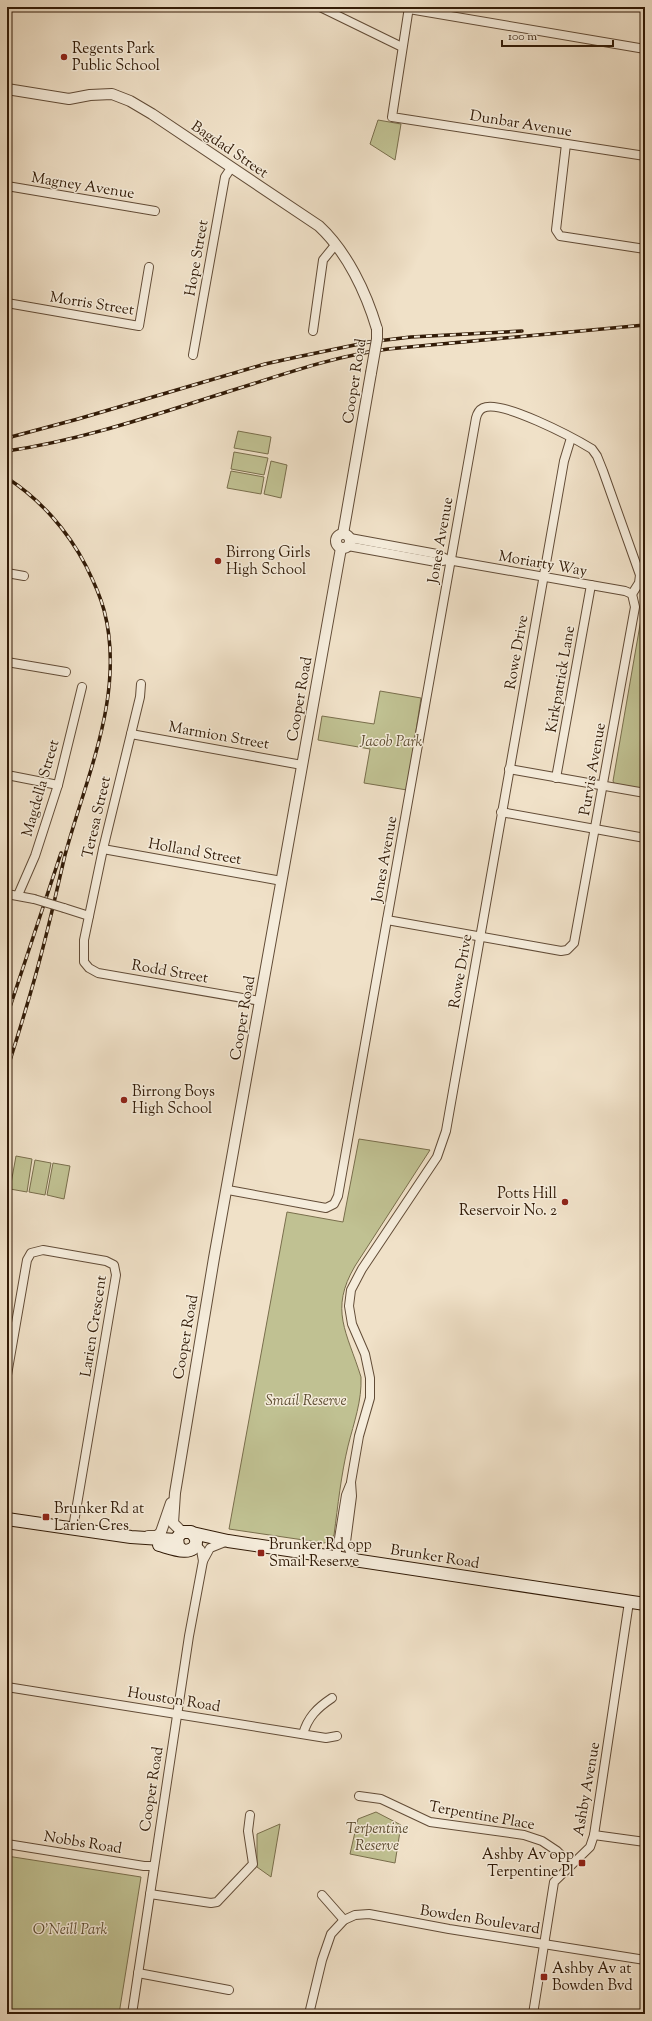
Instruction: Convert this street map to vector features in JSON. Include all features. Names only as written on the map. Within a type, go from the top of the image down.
[{"type":"main road","name":"Brunker Road","points":[[7,1519],[131,1538],[186,1541],[224,1541],[645,1604]]},
{"type":"street","points":[[320,7],[402,47],[409,8],[645,48]]},
{"type":"street","name":"Dunbar Avenue","points":[[402,47],[392,117],[645,156]]},
{"type":"street","name":"Bagdad Street","points":[[7,89],[69,99],[100,94],[120,96],[152,114],[319,226],[336,244],[364,292],[377,329]]},
{"type":"street","points":[[566,144],[556,230],[560,236],[645,249]]},
{"type":"street","name":"Hope Street","points":[[193,355],[225,178],[231,168]]},
{"type":"street","name":"Magney Avenue","points":[[7,186],[155,211]]},
{"type":"street","points":[[313,331],[323,260],[336,244]]},
{"type":"street","name":"Morris Street","points":[[7,303],[139,326],[149,267]]},
{"type":"street","name":"Cooper Road","points":[[175,1493],[198,1352],[228,1190],[302,764],[346,541],[377,339],[377,329]]},
{"type":"street","name":"Jones Avenue","points":[[228,1190],[326,1208],[334,1204],[338,1196],[449,560],[476,418],[480,410],[487,407],[516,412],[571,438]]},
{"type":"street","points":[[571,438],[592,449],[604,471],[640,575],[639,583],[632,594]]},
{"type":"street","name":"Rowe Drive","points":[[336,1557],[346,1495],[351,1482],[359,1436],[369,1405],[371,1387],[365,1354],[352,1324],[349,1306],[350,1294],[362,1269],[437,1157],[442,1144],[564,461],[571,438]]},
{"type":"street","name":"Moriarty Way","points":[[346,541],[436,562],[449,560],[625,591],[632,594]]},
{"type":"street","points":[[7,573],[24,576]]},
{"type":"street","name":"Kirkpatrick Lane","points":[[556,778],[591,585]]},
{"type":"street","name":"Purvis Avenue","points":[[480,936],[561,951],[571,947],[576,936],[635,607],[632,594]]},
{"type":"street","points":[[7,662],[66,672]]},
{"type":"street","name":"Teresa Street","points":[[83,957],[84,940],[102,849],[140,697],[141,684]]},
{"type":"street","name":"Magdella Street","points":[[12,896],[35,856],[58,784],[82,687]]},
{"type":"street","name":"Marmion Street","points":[[131,734],[302,764]]},
{"type":"street","points":[[509,769],[645,793]]},
{"type":"street","points":[[7,775],[58,784]]},
{"type":"street","points":[[502,812],[645,838]]},
{"type":"street","name":"Holland Street","points":[[102,849],[282,880]]},
{"type":"street","points":[[12,896],[34,899],[89,916]]},
{"type":"street","points":[[387,920],[480,936]]},
{"type":"street","name":"Rodd Street","points":[[83,957],[89,968],[98,973],[260,1001]]},
{"type":"street","name":"Larien Crescent","points":[[7,1375],[27,1260],[31,1253],[43,1250],[106,1261],[114,1265],[116,1275],[73,1528]]},
{"type":"street","name":"Rowe Drive","points":[[351,1482],[352,1496],[346,1542],[351,1554],[358,1560]]},
{"type":"street","points":[[131,1538],[159,1534],[175,1493]]},
{"type":"street","points":[[175,1493],[169,1512],[168,1522],[172,1532],[201,1550],[201,1565]]},
{"type":"street","points":[[201,1565],[210,1548],[224,1541]]},
{"type":"street","name":"Cooper Road","points":[[132,2014],[201,1565]]},
{"type":"street","name":"Ashby Avenue","points":[[533,2014],[554,1882],[590,1847],[594,1835],[629,1602]]},
{"type":"street","name":"Houston Road","points":[[7,1687],[178,1713],[326,1738],[337,1736]]},
{"type":"street","points":[[303,1734],[311,1715],[318,1706],[332,1698]]},
{"type":"street","name":"Terpentine Place","points":[[359,1796],[381,1799],[430,1822],[524,1835],[542,1841],[557,1851],[571,1865]]},
{"type":"street","points":[[150,1894],[211,1903],[218,1902],[253,1864],[248,1831],[250,1815]]},
{"type":"street","points":[[594,1835],[645,1842]]},
{"type":"street","name":"Nobbs Road","points":[[7,1844],[144,1866],[154,1866]]},
{"type":"street","points":[[309,2014],[326,1946],[331,1934],[344,1920],[322,1895]]},
{"type":"street","name":"Bowden Boulevard","points":[[344,1920],[355,1915],[369,1914],[449,1929],[645,1960]]},
{"type":"street","points":[[138,1973],[229,1990]]},
{"type":"green space","points":[[378,120],[401,124],[395,160],[370,144]]},
{"type":"green space","points":[[238,431],[271,437],[268,454],[234,448]]},
{"type":"green space","points":[[234,452],[268,458],[264,475],[231,469]]},
{"type":"green space","points":[[271,461],[287,465],[281,498],[264,494]]},
{"type":"green space","points":[[231,471],[264,477],[261,494],[227,488]]},
{"type":"green space","points":[[645,596],[645,790],[615,785],[613,781]]},
{"type":"green space","name":"Jacob Park","points":[[380,691],[421,698],[407,790],[364,783],[370,749],[318,740],[322,716],[374,724]]},
{"type":"green space","name":"Smail Reserve","points":[[359,1139],[430,1150],[355,1266],[347,1282],[343,1296],[343,1321],[361,1377],[361,1386],[357,1412],[343,1468],[334,1535],[330,1541],[324,1543],[229,1529],[287,1212],[343,1222]]},
{"type":"green space","points":[[16,1156],[32,1159],[27,1192],[10,1189]]},
{"type":"green space","points":[[35,1160],[51,1163],[45,1195],[29,1192]]},
{"type":"green space","points":[[53,1163],[70,1166],[64,1199],[47,1195]]},
{"type":"green space","name":"Terpentine Reserve","points":[[376,1812],[401,1825],[395,1863],[350,1854],[358,1819]]},
{"type":"green space","points":[[280,1824],[271,1877],[257,1867],[257,1834]]},
{"type":"green space","name":"O'Neill Park","points":[[7,1856],[141,1877],[119,2014],[7,2014]]},
{"type":"railway","points":[[7,451],[92,433],[328,361],[368,352],[645,325]]},
{"type":"railway","points":[[7,438],[78,419],[265,364],[369,342],[411,337],[522,331]]},
{"type":"railway","points":[[7,478],[19,486],[42,506],[71,540],[86,566],[96,588],[104,610],[110,641],[110,672],[107,703],[101,734],[65,855],[33,984],[7,1070]]},
{"type":"railway","points":[[7,1016],[61,853]]},
{"type":"place","name":"Regents Park Public School","points":[[64,57]]},
{"type":"place","name":"Birrong Girls High School","points":[[218,561]]},
{"type":"place","name":"Birrong Boys High School","points":[[124,1100]]},
{"type":"place","name":"Potts Hill Reservoir No. 2","points":[[565,1202]]},
{"type":"place","name":"Brunker Rd at Larien Cres","points":[[46,1517]]},
{"type":"place","name":"Brunker Rd opp Smail Reserve","points":[[261,1553]]},
{"type":"place","name":"Ashby Av opp Terpentine Pl","points":[[582,1863]]},
{"type":"place","name":"Ashby Av at Bowden Bvd","points":[[544,1977]]}]
